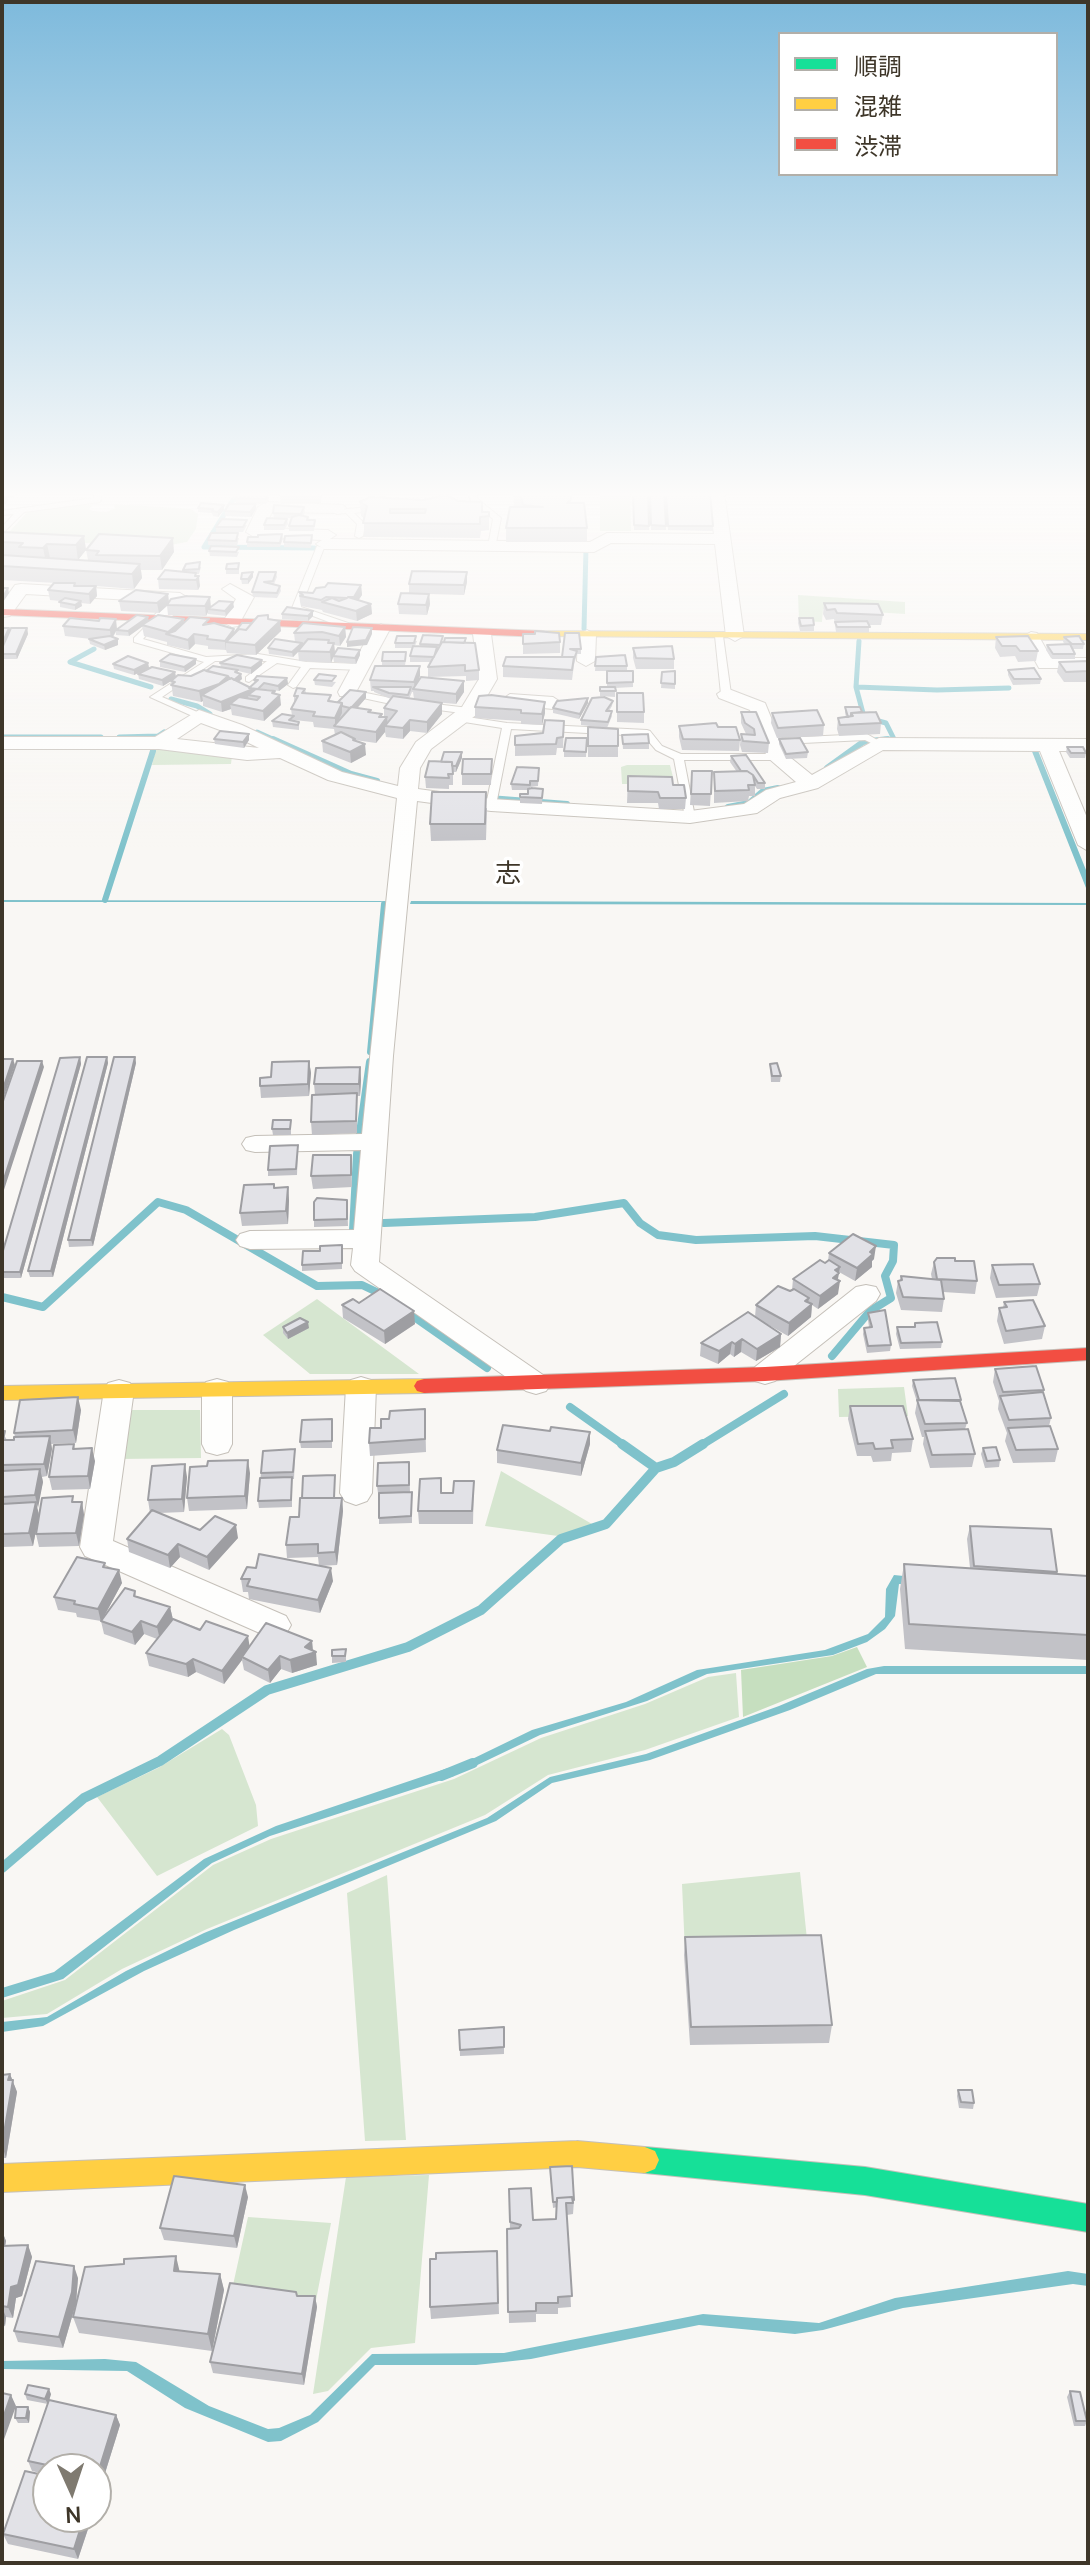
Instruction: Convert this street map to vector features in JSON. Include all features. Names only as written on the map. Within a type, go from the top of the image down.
[{"type":"street","points":[[3,612],[482,634],[1088,637]]},
{"type":"street","points":[[159,618],[166,612]]},
{"type":"street","points":[[232,622],[238,612]]},
{"type":"street","points":[[726,612],[727,636]]},
{"type":"street","points":[[347,692],[381,629]]},
{"type":"street","points":[[482,634],[488,679],[469,709],[423,746],[410,768],[365,1265],[536,1384]]},
{"type":"street","points":[[586,661],[587,635]]},
{"type":"street","points":[[1031,637],[1045,664],[1088,663]]},
{"type":"street","points":[[726,694],[758,707],[774,749],[811,784]]},
{"type":"street","points":[[469,709],[553,703]]},
{"type":"street","points":[[159,743],[199,716],[335,776],[407,794],[491,805],[690,817],[750,809],[773,794],[811,784],[879,744],[1088,745]]},
{"type":"street","points":[[2,743],[159,743],[247,754],[285,752]]},
{"type":"street","points":[[1047,745],[1088,845]]},
{"type":"street","points":[[255,1144],[375,1142]]},
{"type":"street","points":[[250,1240],[367,1239]]},
{"type":"street","points":[[765,1374],[866,1294]]},
{"type":"street","points":[[2,1393],[536,1384],[765,1374],[1088,1354]]},
{"type":"street","points":[[356,1493],[361,1387]]},
{"type":"street","points":[[217,1389],[217,1444]]},
{"type":"street","points":[[119,1390],[96,1547],[274,1625]]},
{"type":"street","points":[[2,2178],[577,2154],[865,2181],[1088,2218]]},
{"type":"lane","points":[[306,612],[349,627]]},
{"type":"lane","points":[[159,618],[137,640],[207,659],[258,657],[307,665],[361,667]]},
{"type":"lane","points":[[726,694],[727,636]]},
{"type":"lane","points":[[199,716],[155,697],[211,661],[207,659]]},
{"type":"lane","points":[[249,679],[275,660]]},
{"type":"lane","points":[[293,685],[307,665]]},
{"type":"lane","points":[[347,692],[386,701],[469,709],[507,726],[647,733],[659,748],[679,757],[867,737],[879,744]]},
{"type":"lane","points":[[491,805],[507,726]]},
{"type":"lane","points":[[679,757],[690,817]]},
{"type":"green space","points":[[799,612],[823,612],[822,622],[799,621]]},
{"type":"green space","points":[[867,612],[905,612],[905,614]]},
{"type":"green space","points":[[156,748],[232,756],[231,764],[152,765]]},
{"type":"green space","points":[[670,765],[673,777],[666,777],[666,784],[622,784],[621,767]]},
{"type":"green space","points":[[317,1299],[419,1374],[310,1374],[263,1335]]},
{"type":"green space","points":[[904,1387],[908,1416],[839,1417],[838,1389]]},
{"type":"green space","points":[[125,1410],[200,1410],[201,1458],[119,1459]]},
{"type":"green space","points":[[501,1471],[592,1524],[558,1536],[485,1526]]},
{"type":"green space","points":[[857,1647],[867,1667],[743,1717],[741,1670],[832,1656]]},
{"type":"green space","points":[[736,1673],[739,1717],[645,1750],[548,1775],[485,1815],[207,1929],[122,1969],[47,2014],[2,2018],[2,2001],[65,1980],[213,1865],[271,1839],[454,1779],[541,1738],[645,1704],[708,1677]]},
{"type":"green space","points":[[222,1729],[229,1735],[256,1805],[258,1826],[157,1876],[97,1797],[158,1768]]},
{"type":"green space","points":[[800,1872],[808,1949],[685,1952],[682,1884]]},
{"type":"green space","points":[[387,1875],[406,2140],[365,2141],[347,1893]]},
{"type":"green space","points":[[429,2175],[415,2343],[371,2348],[328,2391],[313,2394],[346,2177]]},
{"type":"green space","points":[[248,2217],[331,2223],[316,2300],[233,2285]]},
{"type":"water","points":[[1037,748],[1088,875],[1088,893],[1031,749]]},
{"type":"water","points":[[380,901],[388,902],[2,902]]},
{"type":"water","points":[[411,901],[1088,903],[1088,905],[410,904]]},
{"type":"water","points":[[894,1575],[962,1582],[962,1586],[899,1584],[895,1616],[885,1629],[867,1642],[833,1655],[707,1674],[647,1701],[540,1735],[467,1770],[464,1763],[532,1730],[626,1702],[697,1670],[825,1650],[868,1634],[885,1617],[886,1589]]},
{"type":"water","points":[[884,1666],[1088,1666],[1088,1674],[876,1674],[790,1710],[650,1760],[552,1783],[496,1821],[234,1930],[144,1971],[43,2026],[2,2032],[2,2022],[47,2017],[126,1971],[204,1933],[487,1818],[550,1777],[646,1754],[779,1706],[867,1669]]},
{"type":"water","points":[[448,1768],[454,1776],[270,1836],[212,1863],[63,1979],[2,1998],[2,1988],[54,1972],[204,1859],[276,1826]]},
{"type":"water","points":[[1068,2271],[1088,2274],[1088,2286],[1073,2284],[903,2308],[823,2330],[795,2334],[699,2325],[531,2359],[476,2365],[375,2365],[318,2422],[281,2441],[268,2442],[185,2408],[127,2371],[2,2369],[2,2361],[105,2359],[136,2362],[209,2406],[268,2429],[279,2428],[310,2415],[372,2354],[504,2353],[703,2314],[819,2323],[895,2298]]},
{"type":"building","points":[[284,612],[312,612],[308,616],[282,614]]},
{"type":"building","points":[[882,612],[883,615],[837,613]]},
{"type":"building","points":[[137,615],[148,617],[128,631],[116,630]]},
{"type":"building","points":[[158,615],[184,619],[168,632],[142,625]]},
{"type":"building","points":[[268,615],[268,619],[280,621],[255,645],[226,642],[239,629],[246,630],[258,616]]},
{"type":"building","points":[[190,617],[209,619],[203,625],[214,623],[234,629],[225,641],[194,634],[188,640],[166,634],[175,631]]},
{"type":"building","points":[[70,618],[116,619],[110,630],[63,626]]},
{"type":"building","points":[[799,618],[813,618],[814,625],[801,626]]},
{"type":"building","points":[[867,621],[870,627],[837,627],[835,622]]},
{"type":"building","points":[[242,623],[252,623],[246,630],[235,632]]},
{"type":"building","points":[[303,623],[345,627],[339,636],[322,632],[294,633]]},
{"type":"building","points":[[353,627],[372,628],[366,640],[347,642]]},
{"type":"building","points":[[2,628],[9,628],[2,644]]},
{"type":"building","points":[[11,628],[27,628],[16,654],[2,654],[2,648]]},
{"type":"building","points":[[535,631],[559,633],[560,642],[523,644],[523,634],[535,634]]},
{"type":"building","points":[[565,633],[579,633],[581,649],[570,649],[577,651],[574,659],[562,657]]},
{"type":"building","points":[[423,635],[443,636],[440,645],[420,644]]},
{"type":"building","points":[[110,636],[118,639],[104,645],[89,639]]},
{"type":"building","points":[[397,636],[416,636],[414,643],[395,643]]},
{"type":"building","points":[[1028,636],[1038,651],[1020,651],[1016,646],[1002,646],[996,637]]},
{"type":"building","points":[[1079,636],[1084,644],[1072,644],[1064,637]]},
{"type":"building","points":[[445,638],[466,638],[464,643],[444,642]]},
{"type":"building","points":[[275,639],[302,643],[292,652],[268,648]]},
{"type":"building","points":[[308,639],[334,643],[330,652],[298,651]]},
{"type":"building","points":[[442,642],[475,643],[479,670],[465,671],[465,665],[428,667]]},
{"type":"building","points":[[1070,644],[1075,654],[1053,654],[1047,645]]},
{"type":"building","points":[[413,646],[437,647],[434,657],[410,656]]},
{"type":"building","points":[[672,646],[674,659],[636,658],[633,648]]},
{"type":"building","points":[[338,648],[360,650],[355,658],[333,656]]},
{"type":"building","points":[[383,652],[406,652],[405,661],[382,661]]},
{"type":"building","points":[[170,654],[196,659],[184,667],[160,661]]},
{"type":"building","points":[[237,655],[262,660],[251,668],[220,663]]},
{"type":"building","points":[[625,655],[627,666],[595,666],[596,657]]},
{"type":"building","points":[[128,656],[148,663],[134,670],[113,664]]},
{"type":"building","points":[[506,657],[574,657],[572,670],[503,666]]},
{"type":"building","points":[[1088,661],[1088,671],[1066,672],[1059,662]]},
{"type":"building","points":[[213,666],[238,670],[235,672],[241,674],[234,680],[206,671]]},
{"type":"building","points":[[375,666],[420,666],[414,682],[370,680]]},
{"type":"building","points":[[152,667],[175,672],[162,680],[138,674]]},
{"type":"building","points":[[1034,668],[1041,679],[1014,679],[1008,670]]},
{"type":"building","points":[[204,670],[228,676],[219,684],[199,691],[171,685],[178,675],[191,676]]},
{"type":"building","points":[[607,671],[633,671],[633,682],[607,683]]},
{"type":"building","points":[[675,671],[675,684],[661,683],[662,672]]},
{"type":"building","points":[[319,674],[336,676],[332,681],[314,680]]},
{"type":"building","points":[[257,676],[287,678],[278,686],[264,683],[258,689],[249,688],[258,680],[254,680]]},
{"type":"building","points":[[421,677],[464,681],[456,694],[413,689]]},
{"type":"building","points":[[231,678],[253,689],[221,702],[202,695]]},
{"type":"building","points":[[373,687],[411,687],[408,695]]},
{"type":"building","points":[[600,687],[615,687],[616,691],[600,691]]},
{"type":"building","points":[[297,688],[305,689],[302,693],[331,695],[328,701],[342,703],[335,718],[313,716],[315,712],[291,709],[298,696],[294,696]]},
{"type":"building","points":[[256,689],[275,691],[272,693],[280,695],[263,711],[230,704],[239,697],[257,700],[260,697],[248,695]]},
{"type":"building","points":[[350,690],[366,692],[350,708],[338,702]]},
{"type":"building","points":[[617,693],[643,693],[644,712],[617,712]]},
{"type":"building","points":[[393,696],[442,703],[427,722],[410,720],[403,728],[385,726],[397,711],[384,708]]},
{"type":"building","points":[[479,696],[545,702],[542,714],[475,707]]},
{"type":"building","points":[[604,697],[613,701],[606,711],[612,711],[608,722],[581,720],[592,698]]},
{"type":"building","points":[[588,698],[580,714],[553,708],[557,701]]},
{"type":"building","points":[[351,707],[371,710],[368,712],[387,717],[376,732],[334,726]]},
{"type":"building","points":[[845,707],[860,707],[862,712],[851,713],[848,717]]},
{"type":"building","points":[[817,710],[824,725],[778,728],[772,713]]},
{"type":"building","points":[[741,712],[756,712],[769,743],[743,741],[741,734],[755,735]]},
{"type":"building","points":[[876,712],[881,723],[840,725],[838,718],[853,716],[851,713]]},
{"type":"building","points":[[282,714],[294,716],[289,720],[299,722],[298,725],[272,721]]},
{"type":"building","points":[[545,720],[564,721],[563,737],[557,738],[556,744],[515,745],[515,736],[543,733]]},
{"type":"building","points":[[716,723],[718,727],[736,727],[740,740],[683,739],[679,726]]},
{"type":"building","points":[[588,727],[618,729],[618,746],[588,746]]},
{"type":"building","points":[[220,731],[249,734],[243,742],[214,739]]},
{"type":"building","points":[[341,732],[365,744],[350,752],[322,741]]},
{"type":"building","points":[[648,734],[649,743],[623,744],[622,735]]},
{"type":"building","points":[[566,738],[587,738],[586,752],[564,751]]},
{"type":"building","points":[[800,738],[808,752],[786,754],[779,739]]},
{"type":"building","points":[[1067,747],[1083,747],[1086,753],[1071,753]]},
{"type":"building","points":[[444,752],[462,752],[456,766],[452,766],[452,762],[441,762]]},
{"type":"building","points":[[746,755],[765,783],[758,783],[753,775],[741,771],[731,756]]},
{"type":"building","points":[[463,759],[492,759],[491,774],[462,774]]},
{"type":"building","points":[[429,761],[452,762],[453,774],[448,774],[449,778],[425,777]]},
{"type":"building","points":[[517,767],[539,768],[538,781],[530,781],[530,785],[511,784]]},
{"type":"building","points":[[692,771],[712,771],[711,794],[691,794]]},
{"type":"building","points":[[747,771],[753,775],[755,785],[748,785],[749,790],[715,791],[714,772]]},
{"type":"building","points":[[628,776],[672,777],[673,785],[684,785],[686,798],[660,798],[658,792],[628,791]]},
{"type":"building","points":[[528,789],[543,789],[542,798],[520,797],[520,794],[528,794]]},
{"type":"building","points":[[432,792],[486,792],[485,824],[430,824]]},
{"type":"building","points":[[80,1057],[20,1272],[2,1272],[2,1254],[60,1058]]},
{"type":"building","points":[[87,1057],[107,1057],[51,1271],[28,1271]]},
{"type":"building","points":[[114,1057],[135,1057],[91,1240],[68,1240]]},
{"type":"building","points":[[2,1059],[13,1059],[2,1092]]},
{"type":"building","points":[[17,1061],[42,1061],[2,1185],[2,1104]]},
{"type":"building","points":[[309,1061],[308,1084],[260,1086],[260,1078],[271,1077],[272,1062]]},
{"type":"building","points":[[777,1063],[781,1076],[772,1076],[770,1064]]},
{"type":"building","points":[[360,1067],[359,1084],[314,1084],[316,1068]]},
{"type":"building","points":[[357,1093],[356,1121],[311,1122],[312,1095]]},
{"type":"building","points":[[273,1120],[291,1120],[290,1129],[272,1129]]},
{"type":"building","points":[[298,1145],[296,1169],[268,1170],[270,1146]]},
{"type":"building","points":[[313,1155],[351,1155],[351,1175],[311,1176]]},
{"type":"building","points":[[274,1184],[274,1188],[288,1187],[286,1211],[240,1213],[244,1185]]},
{"type":"building","points":[[317,1198],[347,1200],[347,1219],[314,1220],[314,1202]]},
{"type":"building","points":[[853,1234],[876,1246],[870,1252],[873,1254],[857,1268],[829,1253]]},
{"type":"building","points":[[342,1245],[342,1263],[302,1265],[303,1251],[320,1251],[320,1246]]},
{"type":"building","points":[[937,1258],[974,1261],[977,1281],[937,1279],[934,1262]]},
{"type":"building","points":[[820,1260],[825,1263],[829,1260],[840,1267],[835,1270],[839,1273],[833,1278],[840,1281],[820,1296],[793,1279]]},
{"type":"building","points":[[1033,1264],[1040,1284],[999,1285],[992,1265]]},
{"type":"building","points":[[901,1276],[941,1280],[944,1299],[903,1297],[898,1281],[902,1280]]},
{"type":"building","points":[[778,1286],[790,1291],[794,1289],[809,1298],[805,1301],[812,1304],[789,1323],[756,1305]]},
{"type":"building","points":[[380,1289],[414,1311],[384,1331],[342,1305],[353,1299],[359,1303]]},
{"type":"building","points":[[1033,1300],[1045,1326],[1006,1331],[999,1308],[1007,1307],[1004,1302]]},
{"type":"building","points":[[885,1310],[891,1345],[868,1346],[864,1328],[872,1327],[868,1313]]},
{"type":"building","points":[[748,1312],[781,1334],[757,1349],[742,1339],[719,1351],[701,1343]]},
{"type":"building","points":[[300,1318],[308,1322],[287,1333],[283,1327]]},
{"type":"building","points":[[937,1322],[942,1342],[901,1343],[897,1327]]},
{"type":"building","points":[[1036,1366],[1044,1390],[1003,1392],[995,1369]]},
{"type":"building","points":[[955,1378],[961,1400],[919,1400],[913,1380]]},
{"type":"building","points":[[1043,1392],[1051,1418],[1009,1420],[1000,1396]]},
{"type":"building","points":[[78,1397],[73,1430],[14,1433],[20,1400]]},
{"type":"building","points":[[917,1400],[960,1401],[967,1423],[925,1424]]},
{"type":"building","points":[[850,1406],[903,1406],[913,1439],[891,1440],[893,1448],[875,1449],[873,1443],[858,1444]]},
{"type":"building","points":[[425,1409],[425,1439],[369,1443],[370,1428],[381,1428],[381,1419],[389,1419],[390,1411]]},
{"type":"building","points":[[332,1419],[332,1441],[300,1442],[302,1420]]},
{"type":"building","points":[[503,1425],[590,1432],[581,1463],[497,1450]]},
{"type":"building","points":[[1050,1426],[1058,1449],[1016,1450],[1008,1428]]},
{"type":"building","points":[[968,1429],[975,1454],[932,1455],[925,1431]]},
{"type":"building","points":[[5,1431],[3,1440],[50,1436],[44,1464],[2,1465],[2,1432]]},
{"type":"building","points":[[74,1444],[73,1449],[92,1448],[88,1476],[49,1477],[54,1445]]},
{"type":"building","points":[[996,1447],[1000,1460],[987,1461],[983,1448]]},
{"type":"building","points":[[295,1449],[293,1472],[261,1473],[263,1451]]},
{"type":"building","points":[[248,1460],[245,1496],[187,1498],[190,1467],[207,1466],[208,1461]]},
{"type":"building","points":[[409,1462],[409,1485],[377,1486],[378,1463]]},
{"type":"building","points":[[185,1464],[182,1499],[148,1500],[152,1466]]},
{"type":"building","points":[[40,1469],[35,1495],[2,1497],[2,1471]]},
{"type":"building","points":[[335,1475],[334,1498],[302,1498],[303,1476]]},
{"type":"building","points":[[292,1477],[291,1500],[258,1501],[260,1478]]},
{"type":"building","points":[[441,1478],[441,1493],[453,1493],[454,1481],[474,1481],[472,1511],[418,1511],[420,1479]]},
{"type":"building","points":[[412,1492],[411,1516],[379,1518],[379,1493]]},
{"type":"building","points":[[73,1496],[72,1502],[82,1502],[76,1533],[36,1534],[42,1498]]},
{"type":"building","points":[[300,1498],[342,1498],[335,1552],[318,1553],[318,1544],[286,1545],[290,1517],[299,1517]]},
{"type":"building","points":[[36,1502],[29,1533],[2,1534],[2,1504]]},
{"type":"building","points":[[152,1510],[200,1530],[215,1516],[236,1525],[207,1557],[178,1544],[168,1555],[127,1539]]},
{"type":"building","points":[[970,1526],[1051,1529],[1057,1572],[974,1566]]},
{"type":"building","points":[[259,1554],[331,1568],[318,1600],[247,1586],[250,1579],[241,1579],[247,1567],[256,1568]]},
{"type":"building","points":[[77,1557],[105,1563],[103,1567],[119,1570],[98,1609],[54,1597]]},
{"type":"building","points":[[904,1564],[1088,1576],[1088,1635],[909,1624]]},
{"type":"building","points":[[125,1588],[135,1591],[134,1596],[170,1607],[157,1627],[141,1621],[132,1632],[101,1621]]},
{"type":"building","points":[[173,1619],[200,1630],[206,1621],[248,1636],[222,1671],[193,1659],[186,1664],[146,1653]]},
{"type":"building","points":[[266,1623],[312,1641],[305,1647],[316,1652],[290,1660],[280,1656],[268,1670],[242,1657]]},
{"type":"building","points":[[346,1649],[345,1656],[332,1656],[332,1650]]},
{"type":"building","points":[[821,1935],[832,2025],[691,2027],[685,1937]]},
{"type":"building","points":[[504,2027],[504,2047],[460,2050],[459,2030]]},
{"type":"building","points":[[10,2074],[8,2080],[13,2080],[2,2145],[2,2075]]},
{"type":"building","points":[[958,2090],[972,2090],[974,2103],[961,2102]]},
{"type":"building","points":[[572,2166],[574,2200],[572,2197],[557,2198],[557,2202],[553,2202],[550,2167]]},
{"type":"building","points":[[174,2176],[245,2185],[234,2236],[160,2228]]},
{"type":"building","points":[[531,2188],[533,2220],[556,2219],[557,2198],[572,2197],[573,2203],[566,2203],[572,2296],[558,2297],[558,2303],[536,2303],[536,2311],[508,2312],[507,2229],[521,2225],[510,2222],[509,2189]]},
{"type":"building","points":[[28,2245],[18,2285],[11,2287],[8,2307],[2,2306],[2,2246]]},
{"type":"building","points":[[497,2251],[498,2303],[430,2307],[430,2259],[436,2259],[436,2253]]},
{"type":"building","points":[[176,2256],[174,2271],[220,2274],[208,2334],[73,2317],[85,2267],[124,2264],[124,2259]]},
{"type":"building","points":[[36,2261],[74,2266],[72,2292],[59,2337],[14,2331]]},
{"type":"building","points":[[230,2283],[296,2292],[297,2296],[315,2296],[302,2374],[210,2362]]},
{"type":"building","points":[[28,2385],[49,2389],[45,2399],[25,2394]]},
{"type":"building","points":[[1070,2391],[1080,2392],[1087,2421],[1076,2421]]},
{"type":"building","points":[[2,2393],[11,2395],[2,2421]]},
{"type":"building","points":[[49,2400],[116,2415],[104,2453],[32,2453],[32,2462],[28,2461]]},
{"type":"building","points":[[16,2407],[28,2407],[26,2418],[15,2418]]},
{"type":"building","points":[[25,2471],[32,2473],[32,2533],[79,2533],[74,2549],[3,2534]]},
{"type":"waterway","points":[[584,612],[584,629]]},
{"type":"waterway","points":[[856,687],[859,641]]},
{"type":"waterway","points":[[94,649],[70,662],[151,687]]},
{"type":"waterway","points":[[856,687],[937,690],[1009,688]]},
{"type":"waterway","points":[[856,687],[864,717],[886,723],[894,739]]},
{"type":"waterway","points":[[171,699],[197,706],[210,714]]},
{"type":"waterway","points":[[119,737],[158,736],[164,732]]},
{"type":"waterway","points":[[257,732],[277,741]]},
{"type":"waterway","points":[[2,737],[101,737]]},
{"type":"waterway","points":[[273,739],[351,774],[377,781]]},
{"type":"waterway","points":[[827,768],[863,742],[888,739],[871,741]]},
{"type":"waterway","points":[[105,900],[153,751]]},
{"type":"waterway","points":[[728,807],[749,803],[763,791],[778,788]]},
{"type":"waterway","points":[[489,798],[567,804]]},
{"type":"waterway","points":[[370,1052],[384,904]]},
{"type":"waterway","points":[[353,1231],[357,1154],[370,1062]]},
{"type":"waterway","points":[[2,1297],[43,1307],[158,1202],[186,1210],[317,1286],[362,1285],[383,1295]]},
{"type":"waterway","points":[[384,1223],[535,1217],[624,1203],[640,1223],[658,1235],[696,1240],[815,1236],[894,1245],[893,1261],[885,1276],[891,1298],[870,1311],[832,1356]]},
{"type":"waterway","points":[[407,1312],[487,1368]]},
{"type":"waterway","points":[[700,1446],[784,1394]]},
{"type":"waterway","points":[[570,1407],[625,1446]]},
{"type":"waterway","points":[[622,1444],[656,1468]]},
{"type":"waterway","points":[[656,1468],[674,1462],[703,1444]]},
{"type":"waterway","points":[[2,1868],[84,1798],[160,1761],[267,1690],[408,1647],[481,1610],[561,1539],[606,1524],[656,1468]]},
{"type":"waterway","points":[[441,1776],[473,1763]]},
{"type":"traffic: fast","points":[[645,2160],[865,2181],[1088,2218]]},
{"type":"traffic: slow","points":[[543,634],[1088,637]]},
{"type":"traffic: slow","points":[[2,1393],[424,1386]]},
{"type":"traffic: slow","points":[[2,2178],[577,2154],[645,2160]]},
{"type":"traffic: jam","points":[[2,612],[543,634]]},
{"type":"traffic: jam","points":[[424,1386],[765,1374],[1088,1354]]},
{"type":"district","name":"志","points":[[508,875]]}]
